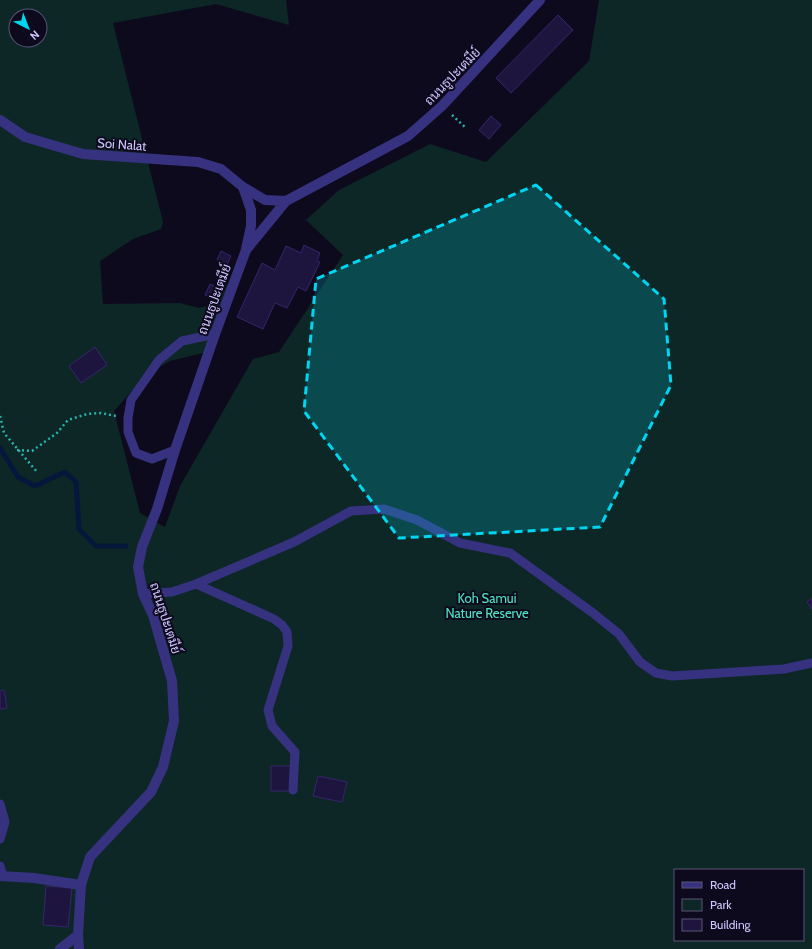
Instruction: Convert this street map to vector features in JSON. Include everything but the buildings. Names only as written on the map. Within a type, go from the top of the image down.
[{"type":"street","name":"ถนนธูปะเตมีย์","points":[[79,949],[78,935],[81,885],[90,857],[151,792],[163,767],[174,721],[172,681],[153,615],[143,594],[138,567],[139,560],[142,547],[157,509],[175,450],[215,334],[246,250],[286,201],[408,136],[442,106],[540,0]]},
{"type":"street","name":"Soi Nalat","points":[[0,120],[25,137],[83,154],[198,162],[221,169],[243,187]]},
{"type":"street","points":[[243,187],[265,200],[286,201]]},
{"type":"street","points":[[243,187],[251,210],[251,226],[246,250]]},
{"type":"street","points":[[1,876],[34,878],[81,885]]},
{"type":"street","points":[[60,949],[78,935]]},
{"type":"lane","points":[[175,450],[152,459],[136,453],[128,432],[128,418],[131,400],[159,360],[182,341],[215,334]]},
{"type":"lane","points":[[143,594],[172,592],[196,584],[294,542],[351,511],[384,509],[417,520],[460,543],[510,553],[593,613],[619,634],[640,662],[656,673],[672,676],[777,670],[812,663]]},
{"type":"lane","points":[[196,584],[274,619],[282,625],[287,632],[288,646],[268,710],[272,726],[295,752],[293,790]]},
{"type":"lane","points":[[0,804],[5,822],[0,839]]},
{"type":"lane","points":[[0,866],[1,876]]},
{"type":"path","points":[[442,106],[466,128]]},
{"type":"path","points":[[17,450],[32,451],[57,433],[68,420],[87,414],[101,413]]},
{"type":"path","points":[[0,416],[4,433],[36,472]]},
{"type":"highlighted area","points":[[536,185],[664,299],[671,385],[600,527],[399,538],[304,411],[316,279]]},
{"type":"green space","name":"Koh Samui Nature Reserve","points":[[0,0],[286,0],[289,25],[216,4],[113,23],[163,222],[161,229],[133,239],[100,261],[103,304],[180,303],[199,308],[216,304],[233,275],[207,352],[170,361],[147,374],[114,411],[140,513],[165,527],[180,486],[253,359],[279,352],[343,255],[306,220],[339,190],[430,144],[486,162],[589,61],[599,0],[812,0],[812,949],[0,949]]},
{"type":"waterway","points":[[0,448],[18,477],[35,486],[65,472],[76,482],[79,529],[96,546],[126,546]]}]
